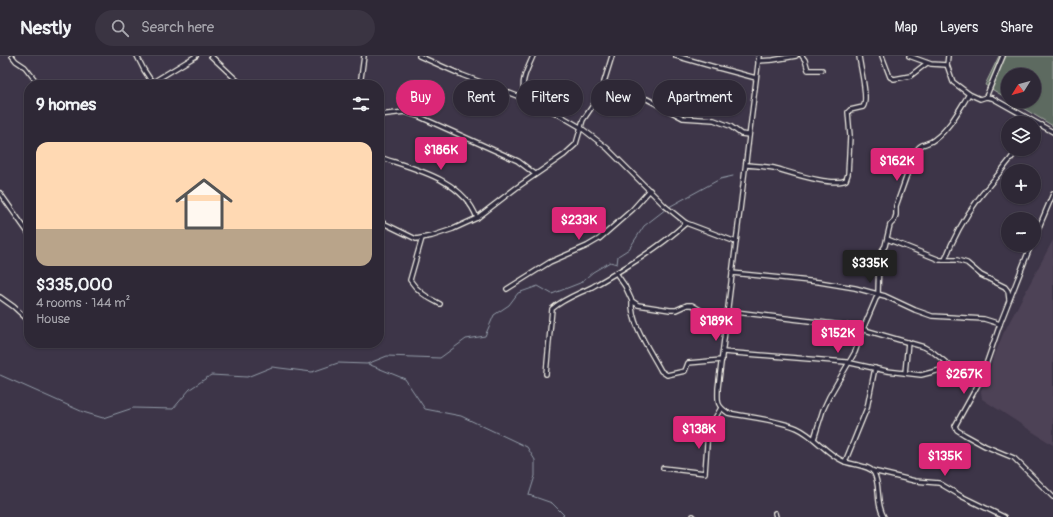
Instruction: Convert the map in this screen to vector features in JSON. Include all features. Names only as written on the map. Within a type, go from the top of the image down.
[{"type":"street","points":[[12,56],[16,61],[25,67],[35,80]]},
{"type":"street","points":[[137,56],[151,80]]},
{"type":"street","points":[[155,80],[196,56]]},
{"type":"street","points":[[211,56],[237,80]]},
{"type":"street","points":[[361,80],[364,56]]},
{"type":"street","points":[[419,56],[462,75],[517,96]]},
{"type":"street","points":[[523,80],[534,56]]},
{"type":"street","points":[[384,222],[416,238],[432,236],[453,229],[477,218],[535,174],[564,155],[576,144],[583,120],[600,95],[612,56]]},
{"type":"street","points":[[676,56],[756,78]]},
{"type":"street","points":[[759,56],[727,311],[718,388],[718,403],[721,408],[728,413],[797,428],[814,439],[827,452],[845,462],[873,471],[915,481],[939,483],[961,496],[1004,517]]},
{"type":"street","points":[[758,61],[796,56]]},
{"type":"street","points":[[802,56],[808,70],[822,70]]},
{"type":"street","points":[[746,164],[774,168],[822,180],[840,182],[846,180],[848,174],[850,136],[848,112],[850,110],[863,108],[865,104],[864,82],[859,56]]},
{"type":"street","points":[[882,56],[890,76],[894,79],[910,76],[927,63]]},
{"type":"street","points":[[909,56],[927,63],[946,65]]},
{"type":"street","points":[[948,56],[946,65],[953,82],[969,94],[980,99],[986,97],[992,98],[1025,116]]},
{"type":"street","points":[[986,97],[1003,56]]},
{"type":"street","points":[[814,439],[823,410],[829,397],[850,363],[878,294],[879,255],[885,246],[890,225],[894,221],[896,206],[917,148],[934,140],[947,128],[969,94]]},
{"type":"street","points":[[647,99],[683,118],[714,120],[730,126],[741,134],[749,135]]},
{"type":"street","points":[[384,114],[405,112],[420,117],[518,160],[535,174]]},
{"type":"street","points":[[561,116],[580,127],[607,148],[670,211],[686,223],[736,242]]},
{"type":"street","points":[[1041,125],[1053,132]]},
{"type":"street","points":[[945,260],[952,242],[978,199],[1013,156]]},
{"type":"street","points":[[384,159],[441,179],[461,194],[474,209],[477,218]]},
{"type":"street","points":[[507,289],[550,262],[596,241],[632,210],[650,190]]},
{"type":"street","points":[[0,193],[24,227]]},
{"type":"street","points":[[1041,222],[1053,194]]},
{"type":"street","points":[[546,374],[552,309],[560,302],[584,291],[644,256],[674,235],[686,223]]},
{"type":"street","points":[[422,238],[410,280],[414,287],[428,298],[440,304]]},
{"type":"street","points":[[887,239],[928,255],[945,260],[957,260],[967,263],[981,275],[1004,286],[1007,290],[1009,300]]},
{"type":"street","points":[[1029,252],[1000,324],[980,383],[955,426],[956,429],[965,436],[1014,458],[1053,497]]},
{"type":"street","points":[[616,273],[625,286],[632,301],[631,308],[639,332],[661,371],[667,375],[685,371],[688,363],[722,360]]},
{"type":"street","points":[[732,273],[844,286],[878,294],[926,314],[939,317],[984,319],[1000,324]]},
{"type":"street","points":[[0,297],[24,317]]},
{"type":"street","points":[[632,301],[642,306],[670,310],[676,310],[687,305],[692,305],[712,315],[727,316]]},
{"type":"street","points":[[727,311],[851,326],[863,329],[928,349],[952,367],[980,383]]},
{"type":"street","points":[[905,373],[908,342]]},
{"type":"street","points":[[723,352],[850,363],[921,375],[952,367]]},
{"type":"street","points":[[845,462],[867,408],[875,368]]},
{"type":"street","points":[[663,468],[705,473],[708,430],[721,408]]},
{"type":"street","points":[[873,471],[878,501],[884,517]]},
{"type":"shaded area","points":[[1053,240],[1053,445],[982,399],[981,391],[1003,334]]},
{"type":"green space","points":[[999,56],[1053,56],[1053,126],[1041,119],[1041,116],[1036,116],[1023,108],[1041,108],[1041,68],[1001,68],[1001,95],[985,85]]},
{"type":"waterway","points":[[669,207],[720,179],[733,176]]},
{"type":"waterway","points":[[0,375],[83,412],[103,418],[133,408],[173,409],[190,389],[211,375],[247,377],[272,367],[312,372],[338,363],[367,364],[387,356],[440,358],[466,339],[485,336],[494,315],[509,305],[518,293],[538,286],[552,294],[580,283],[593,272],[610,262],[617,264],[618,256],[629,249],[644,226],[666,209]]},
{"type":"waterway","points":[[368,364],[405,379],[425,409],[461,416],[527,447],[535,460],[535,476],[529,495],[552,503],[564,515],[561,517]]}]
